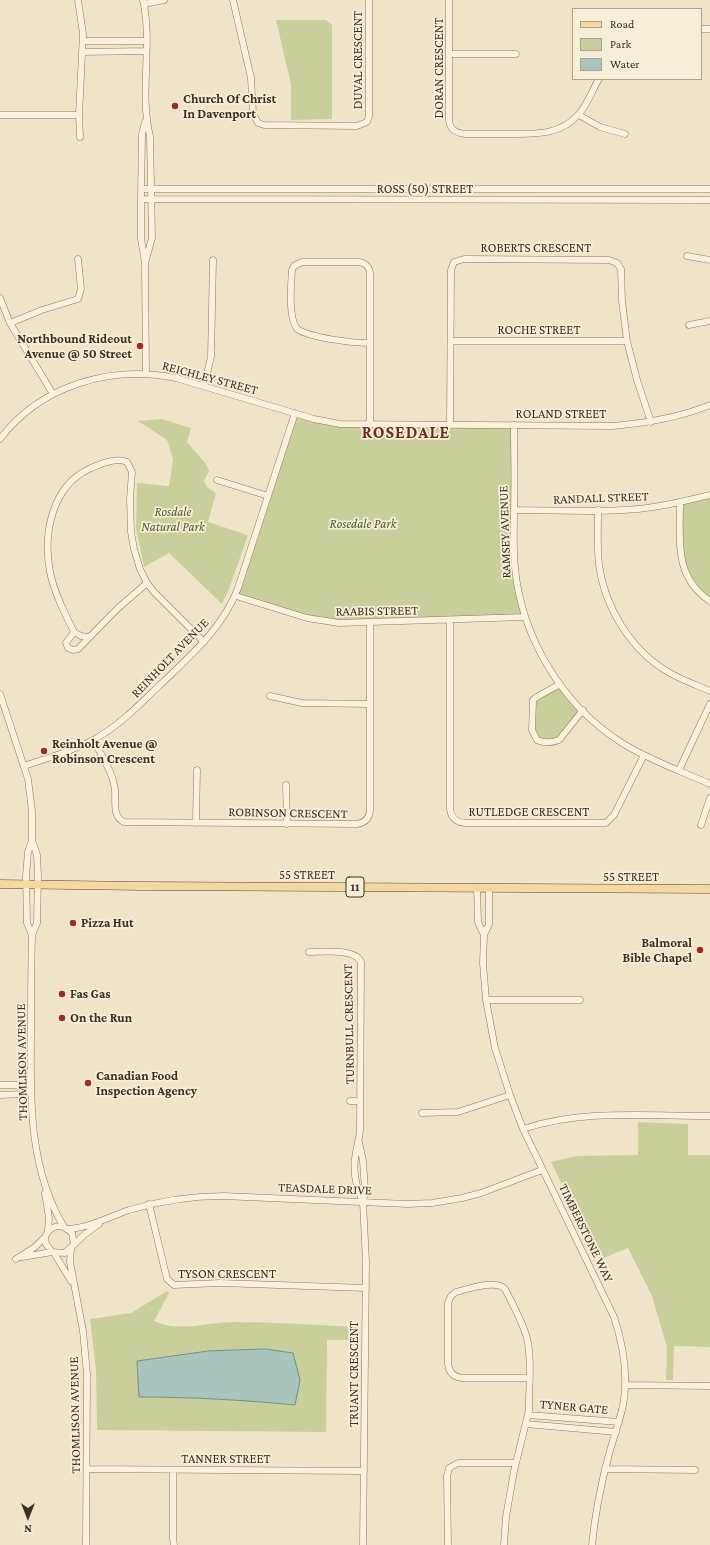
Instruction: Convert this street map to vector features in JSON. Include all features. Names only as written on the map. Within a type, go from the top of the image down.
[{"type":"main road","name":"55 STREET","points":[[0,884],[710,889]]},
{"type":"street","points":[[78,0],[83,41],[79,115],[80,137]]},
{"type":"street","points":[[145,263],[152,238],[150,136],[146,120],[146,41],[144,2],[164,0]]},
{"type":"street","name":"DUVAL CRESCENT","points":[[233,0],[251,78],[253,114],[258,123],[264,125],[357,126],[367,122],[369,116],[369,0]]},
{"type":"street","name":"DORAN CRESCENT","points":[[449,0],[449,123],[451,128],[457,133],[543,134],[561,128],[579,115],[598,80]]},
{"type":"street","points":[[83,41],[146,41]]},
{"type":"street","points":[[82,52],[146,51]]},
{"type":"street","points":[[449,54],[516,54]]},
{"type":"street","points":[[0,115],[79,115]]},
{"type":"street","points":[[579,115],[600,127],[625,134]]},
{"type":"street","points":[[146,120],[142,134],[141,189],[141,239],[145,263],[146,373]]},
{"type":"street","name":"ROSS (50) STREET","points":[[141,189],[710,189]]},
{"type":"street","name":"ROSS (50) STREET","points":[[141,199],[710,200]]},
{"type":"street","points":[[687,256],[710,260]]},
{"type":"street","points":[[10,323],[78,298],[81,289],[78,259]]},
{"type":"street","name":"ROBERTS CRESCENT","points":[[450,425],[451,270],[452,265],[457,260],[464,259],[613,260],[617,263],[621,269],[622,301],[627,341],[637,380],[651,422]]},
{"type":"street","points":[[204,386],[211,357],[212,260]]},
{"type":"street","points":[[370,343],[331,339],[297,329],[293,323],[292,315],[292,270],[294,266],[302,262],[359,262],[366,265],[370,274],[370,343],[370,425]]},
{"type":"street","points":[[0,298],[10,323],[53,394]]},
{"type":"street","points":[[689,325],[710,321]]},
{"type":"street","name":"ROCHE STREET","points":[[450,341],[627,341]]},
{"type":"street","name":"REICHLEY STREET","points":[[0,439],[18,419],[53,394],[73,385],[92,379],[125,374],[146,373],[176,378],[327,422],[340,424],[409,425]]},
{"type":"street","name":"ROLAND STREET","points":[[409,425],[613,426],[651,422],[676,417],[710,405]]},
{"type":"street","name":"REINHOLT AVENUE","points":[[24,766],[94,740],[111,730],[127,717],[204,642],[236,596],[295,413]]},
{"type":"street","name":"RAMSEY AVENUE","points":[[514,425],[515,569],[525,617],[542,657],[560,684],[583,710],[612,736],[644,755],[710,784]]},
{"type":"street","points":[[89,637],[81,636],[74,632],[56,592],[50,572],[48,552],[50,525],[54,508],[64,490],[70,483],[87,470],[118,460],[127,462],[132,472],[130,499],[132,540],[137,561],[147,583],[204,642]]},
{"type":"street","points":[[217,480],[268,496]]},
{"type":"street","name":"RANDALL STREET","points":[[514,510],[639,509],[680,503],[710,495]]},
{"type":"street","points":[[680,503],[680,547],[682,564],[692,584],[701,595],[710,601]]},
{"type":"street","points":[[598,510],[599,557],[602,577],[612,608],[623,628],[638,647],[657,665],[678,677],[710,691]]},
{"type":"street","points":[[74,632],[66,643],[67,647],[71,650],[78,649],[122,605],[147,583]]},
{"type":"street","name":"RAABIS STREET","points":[[236,596],[317,620],[339,624],[525,617]]},
{"type":"street","name":"RUTLEDGE CRESCENT","points":[[450,620],[450,809],[451,815],[455,819],[465,823],[606,823],[614,815],[644,755]]},
{"type":"street","name":"ROBINSON CRESCENT","points":[[94,740],[113,780],[116,812],[120,820],[128,822],[196,823],[363,823],[368,819],[370,811],[370,623]]},
{"type":"street","points":[[560,684],[548,692],[539,695],[533,700],[532,730],[537,740],[548,742],[559,740],[583,710]]},
{"type":"street","points":[[0,694],[28,779],[32,801],[32,840],[28,852],[26,884]]},
{"type":"street","points":[[270,696],[302,703],[370,704]]},
{"type":"street","points":[[679,770],[710,704]]},
{"type":"street","points":[[196,823],[197,770]]},
{"type":"street","points":[[286,785],[286,824]]},
{"type":"street","points":[[701,825],[710,798]]},
{"type":"street","points":[[32,840],[37,855],[38,884]]},
{"type":"street","name":"THOMLISON AVENUE","points":[[26,884],[27,923],[32,935]]},
{"type":"street","name":"THOMLISON AVENUE","points":[[38,884],[37,923],[32,935],[30,1090],[37,1155],[45,1188],[49,1218],[48,1230]]},
{"type":"street","name":"TIMBERSTONE WAY","points":[[477,887],[478,922],[484,935]]},
{"type":"street","name":"TIMBERSTONE WAY","points":[[489,888],[488,924],[484,935],[484,969],[486,1000],[495,1048],[523,1129],[614,1316],[619,1331],[624,1356],[625,1385],[619,1422],[605,1469],[596,1512],[592,1545]]},
{"type":"street","name":"TURNBULL CRESCENT","points":[[309,952],[348,953],[358,957],[361,962],[359,1142],[363,1161],[365,1190],[363,1202]]},
{"type":"street","points":[[486,1000],[580,1000]]},
{"type":"street","points":[[0,1085],[23,1085],[30,1090],[23,1094],[0,1095]]},
{"type":"street","points":[[422,1113],[458,1112],[510,1095]]},
{"type":"street","points":[[350,1100],[360,1100]]},
{"type":"street","points":[[523,1129],[548,1122],[590,1116],[710,1116]]},
{"type":"street","name":"TEASDALE DRIVE","points":[[66,1228],[80,1228],[149,1204],[208,1196],[407,1204],[456,1199],[497,1188],[542,1170]]},
{"type":"street","name":"THOMLISON AVENUE","points":[[45,1188],[58,1216],[66,1228]]},
{"type":"street","name":"TRUANT CRESCENT","points":[[363,1202],[366,1255],[364,1545]]},
{"type":"street","name":"TYSON CRESCENT","points":[[149,1204],[166,1279],[174,1286],[216,1282],[366,1288]]},
{"type":"street","name":"TEASDALE DRIVE","points":[[72,1247],[84,1235],[106,1219]]},
{"type":"street","points":[[55,1227],[66,1228],[72,1233],[72,1247],[65,1254],[53,1253],[18,1258],[35,1247],[45,1237],[48,1230],[55,1227]]},
{"type":"street","points":[[45,1237],[46,1244],[53,1253]]},
{"type":"street","name":"THOMLISON AVENUE","points":[[72,1247],[70,1262],[73,1286],[83,1331],[87,1374],[86,1545]]},
{"type":"street","name":"THOMLISON AVENUE","points":[[53,1253],[73,1286]]},
{"type":"street","points":[[504,1545],[506,1517],[516,1462],[528,1415],[529,1378],[529,1352],[525,1333],[503,1287],[493,1284],[452,1294],[448,1303],[448,1368],[452,1374],[462,1378],[529,1378]]},
{"type":"street","points":[[625,1385],[710,1386]]},
{"type":"street","name":"TYNER GATE","points":[[528,1415],[619,1422]]},
{"type":"street","name":"TYNER GATE","points":[[526,1424],[616,1432]]},
{"type":"street","points":[[448,1545],[447,1476],[449,1468],[458,1463],[516,1462]]},
{"type":"street","name":"TANNER STREET","points":[[87,1469],[364,1471]]},
{"type":"street","points":[[605,1469],[695,1470]]},
{"type":"street","points":[[174,1470],[174,1545]]},
{"type":"green space","points":[[276,20],[326,20],[332,25],[332,119],[291,120],[291,84]]},
{"type":"green space","name":"Rosedale Park","points":[[295,413],[327,422],[514,425],[515,569],[525,617],[339,623],[236,596]]},
{"type":"green space","name":"Rosdale Natural Park","points":[[162,419],[191,428],[187,442],[206,464],[209,471],[204,481],[207,487],[216,493],[208,522],[248,535],[229,589],[222,604],[169,553],[144,567],[136,528],[137,483],[169,486],[173,459],[167,440],[138,421]]},
{"type":"green space","points":[[710,495],[710,601],[685,571],[680,503]]},
{"type":"green space","points":[[560,684],[583,710],[557,741],[535,738],[532,702]]},
{"type":"green space","points":[[638,1122],[688,1124],[688,1155],[710,1155],[710,1347],[674,1346],[673,1380],[666,1380],[667,1347],[652,1296],[628,1248],[599,1260],[551,1162],[577,1156],[638,1155]]},
{"type":"green space","points":[[167,1291],[169,1293],[154,1321],[174,1326],[184,1327],[222,1322],[249,1322],[359,1327],[359,1340],[327,1340],[326,1432],[97,1430],[96,1371],[90,1319],[131,1313]]},
{"type":"water","points":[[265,1349],[293,1353],[300,1380],[295,1405],[217,1399],[139,1397],[137,1361],[208,1351]]},
{"type":"place","name":"Church Of Christ In Davenport","points":[[175,106]]},
{"type":"place","name":"Northbound Rideout Avenue @ 50 Street","points":[[140,346]]},
{"type":"place","name":"Reinholt Avenue @ Robinson Crescent","points":[[44,751]]},
{"type":"place","name":"Pizza Hut","points":[[73,923]]},
{"type":"place","name":"Balmoral Bible Chapel","points":[[700,950]]},
{"type":"place","name":"Fas Gas","points":[[62,994]]},
{"type":"place","name":"On the Run","points":[[62,1018]]},
{"type":"place","name":"Canadian Food Inspection Agency","points":[[88,1083]]},
{"type":"district","name":"ROSEDALE","points":[[406,433]]}]
